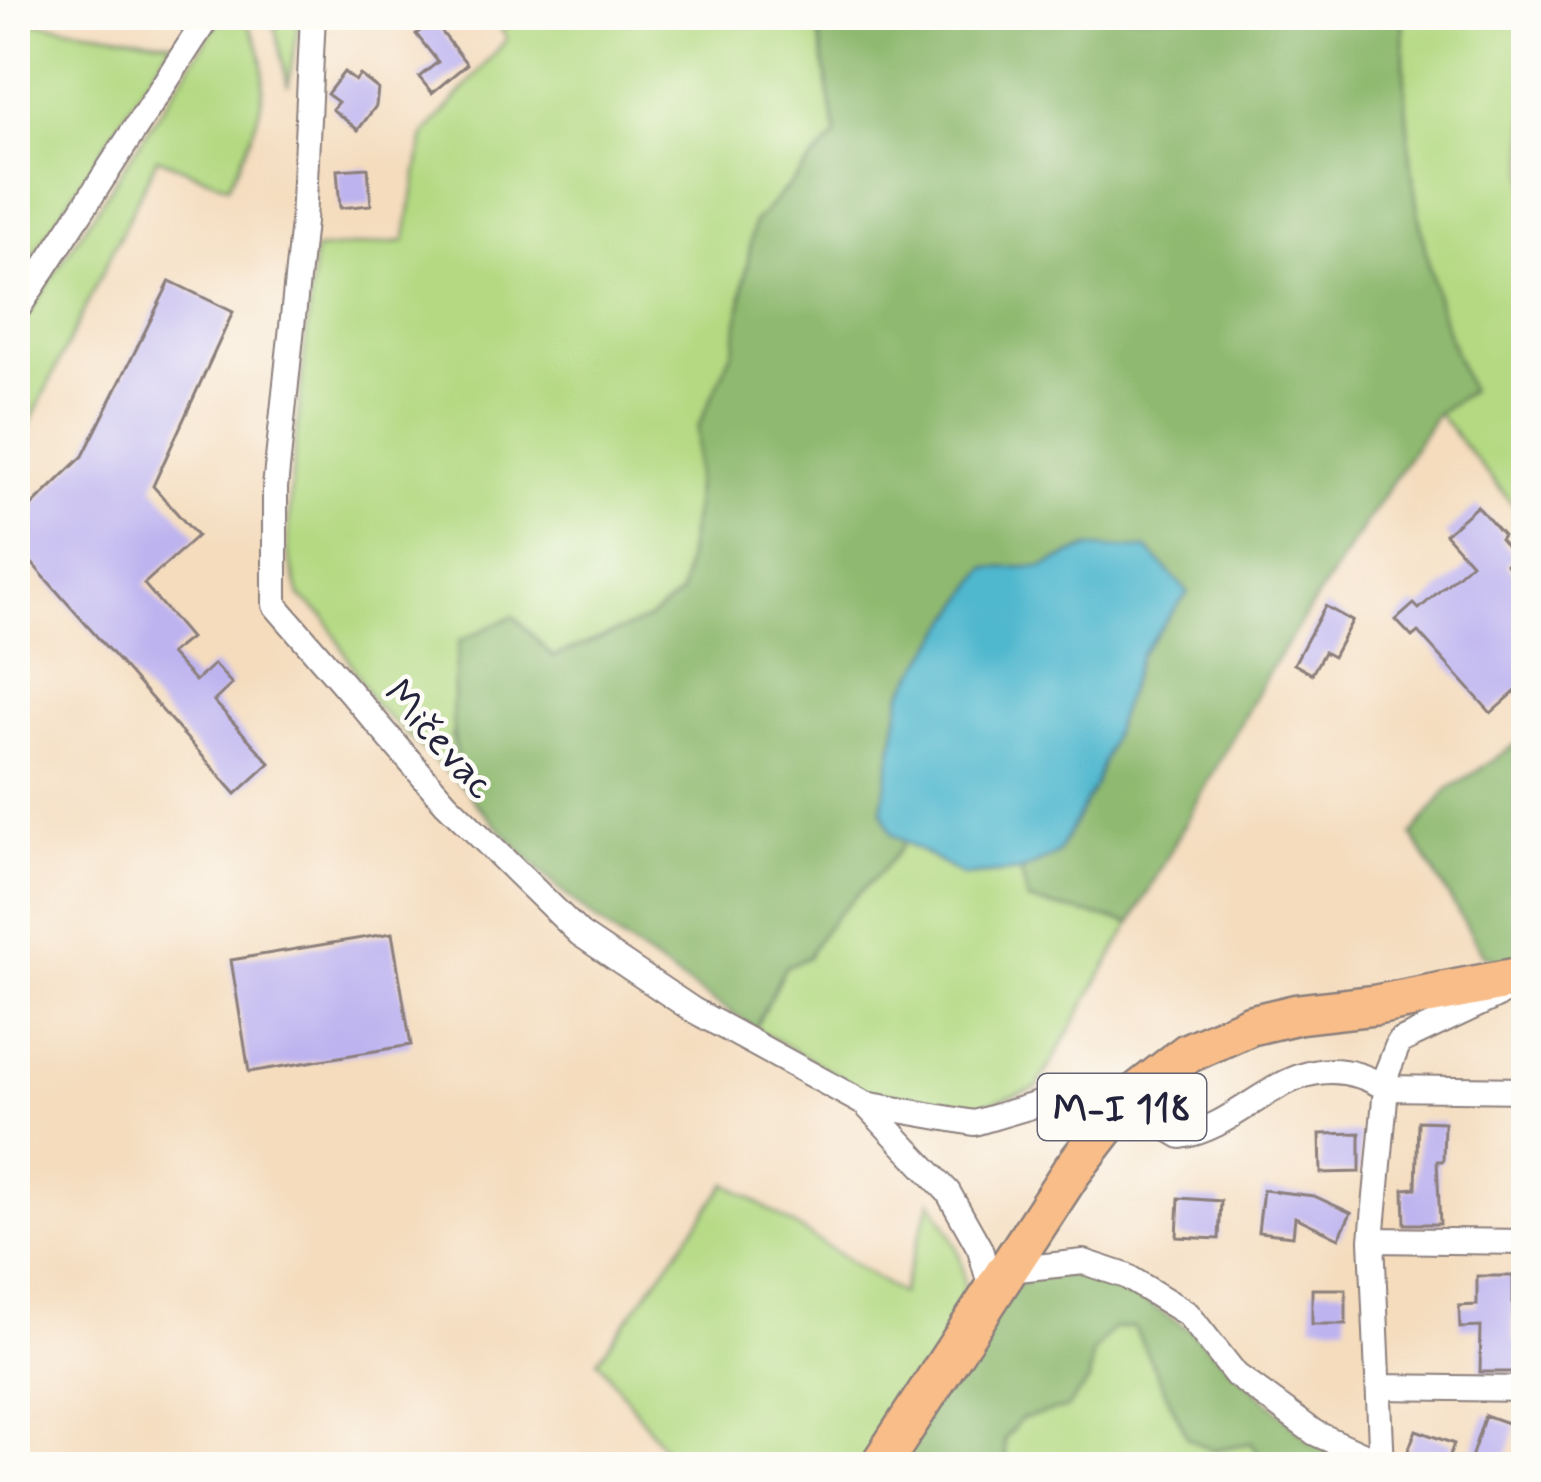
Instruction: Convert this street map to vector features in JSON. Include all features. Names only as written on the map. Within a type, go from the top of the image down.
[{"type":"main road","name":"M-I 118","points":[[879,1467],[1070,1172],[1131,1098],[1188,1053],[1251,1025],[1526,978]]},
{"type":"street","points":[[15,313],[209,15]]},
{"type":"street","name":"Mičevac","points":[[313,15],[303,222],[275,488],[275,604],[446,803],[580,934],[693,1010],[865,1104],[948,1192],[1000,1281]]},
{"type":"street","points":[[1000,1281],[1084,1262],[1126,1276],[1188,1314],[1236,1376],[1315,1433],[1382,1465],[1372,1240],[1384,1087],[1399,1042],[1505,996],[1526,978]]},
{"type":"street","points":[[865,1104],[974,1123],[1076,1094],[1131,1098],[1181,1136],[1210,1129],[1276,1083],[1347,1074],[1384,1087],[1526,1090]]},
{"type":"street","points":[[1372,1240],[1526,1242]]},
{"type":"street","points":[[1379,1387],[1526,1389]]},
{"type":"green space","points":[[272,15],[300,15],[288,86]]},
{"type":"green space","points":[[493,15],[816,15],[836,136],[754,224],[734,348],[698,427],[694,510],[681,594],[647,620],[552,657],[451,735],[467,791],[373,703],[325,617],[300,596],[288,553],[315,250],[405,241],[424,136],[507,39]]},
{"type":"green space","points":[[816,15],[1403,15],[1417,207],[1438,300],[1470,391],[1437,413],[1266,676],[1131,923],[1028,901],[1021,871],[1057,854],[1094,787],[1140,655],[1089,547],[1043,567],[986,568],[902,693],[882,810],[892,834],[905,842],[828,926],[808,957],[785,967],[755,1028],[590,915],[482,810],[469,793],[455,751],[453,697],[459,641],[514,616],[553,657],[647,620],[681,594],[694,510],[698,427],[734,348],[754,223],[836,135]]},
{"type":"green space","points":[[1403,15],[1526,15],[1526,520],[1437,413],[1469,390],[1437,299],[1417,207]]},
{"type":"green space","points":[[222,16],[243,19],[262,59],[261,102],[238,167],[228,186],[157,158],[15,454],[15,335]]},
{"type":"green space","points":[[30,22],[172,42],[15,284],[15,65]]},
{"type":"green space","points":[[1526,738],[1526,962],[1506,964],[1483,954],[1412,835],[1447,790]]},
{"type":"green space","points":[[905,842],[963,876],[1021,871],[1028,901],[1131,923],[1037,1088],[981,1105],[867,1092],[755,1028],[785,967],[808,957],[828,926]]},
{"type":"green space","points":[[727,1183],[901,1294],[931,1200],[952,1237],[964,1278],[954,1323],[924,1376],[860,1467],[678,1467],[598,1360]]},
{"type":"green space","points":[[1099,1273],[1192,1331],[1313,1443],[1358,1467],[1266,1467],[1252,1443],[1211,1450],[1188,1438],[1134,1327],[1112,1329],[1092,1354],[1089,1381],[1067,1408],[1021,1419],[1004,1440],[1006,1467],[892,1467],[1005,1292],[1034,1277]]},
{"type":"green space","points":[[1134,1327],[1212,1450],[1252,1443],[1266,1467],[1006,1467],[1004,1440],[1021,1418],[1067,1408],[1089,1381],[1092,1354],[1112,1329]]},
{"type":"water","points":[[1089,547],[1147,549],[1188,592],[1140,655],[1094,787],[1057,854],[1021,871],[963,876],[892,834],[882,810],[902,693],[986,568],[1043,567]]},
{"type":"building","points":[[433,21],[467,64],[432,93],[419,77],[438,62],[416,34]]},
{"type":"building","points":[[344,72],[355,81],[360,75],[378,89],[376,106],[358,130],[332,109],[338,102],[327,94]]},
{"type":"building","points":[[368,168],[371,205],[340,208],[337,170]]},
{"type":"building","points":[[170,281],[233,312],[153,486],[197,536],[144,584],[190,638],[170,654],[195,681],[214,664],[232,684],[214,701],[270,763],[236,794],[15,544],[15,522],[83,456]]},
{"type":"building","points":[[1477,506],[1503,535],[1500,539],[1515,556],[1506,564],[1526,586],[1526,682],[1491,713],[1418,632],[1412,637],[1396,620],[1414,604],[1419,609],[1471,563],[1445,534]]},
{"type":"building","points":[[1325,606],[1352,621],[1333,657],[1324,652],[1312,674],[1294,664]]},
{"type":"building","points":[[392,933],[411,1045],[249,1072],[231,960]]},
{"type":"building","points":[[1418,1121],[1444,1122],[1443,1161],[1437,1161],[1440,1224],[1405,1224],[1404,1189],[1416,1188]]},
{"type":"building","points":[[1360,1133],[1360,1172],[1321,1173],[1320,1134]]},
{"type":"building","points":[[1263,1190],[1314,1196],[1351,1213],[1339,1238],[1295,1217],[1293,1236],[1258,1232]]},
{"type":"building","points":[[1179,1198],[1221,1201],[1219,1239],[1177,1237]]},
{"type":"building","points":[[1477,1276],[1513,1276],[1513,1341],[1524,1341],[1523,1372],[1480,1372],[1481,1327],[1460,1328],[1459,1306],[1477,1305]]},
{"type":"building","points":[[1312,1289],[1346,1289],[1346,1324],[1312,1324]]},
{"type":"building","points":[[1485,1415],[1516,1426],[1503,1467],[1471,1458]]},
{"type":"building","points":[[1416,1430],[1454,1444],[1445,1467],[1405,1459]]}]
